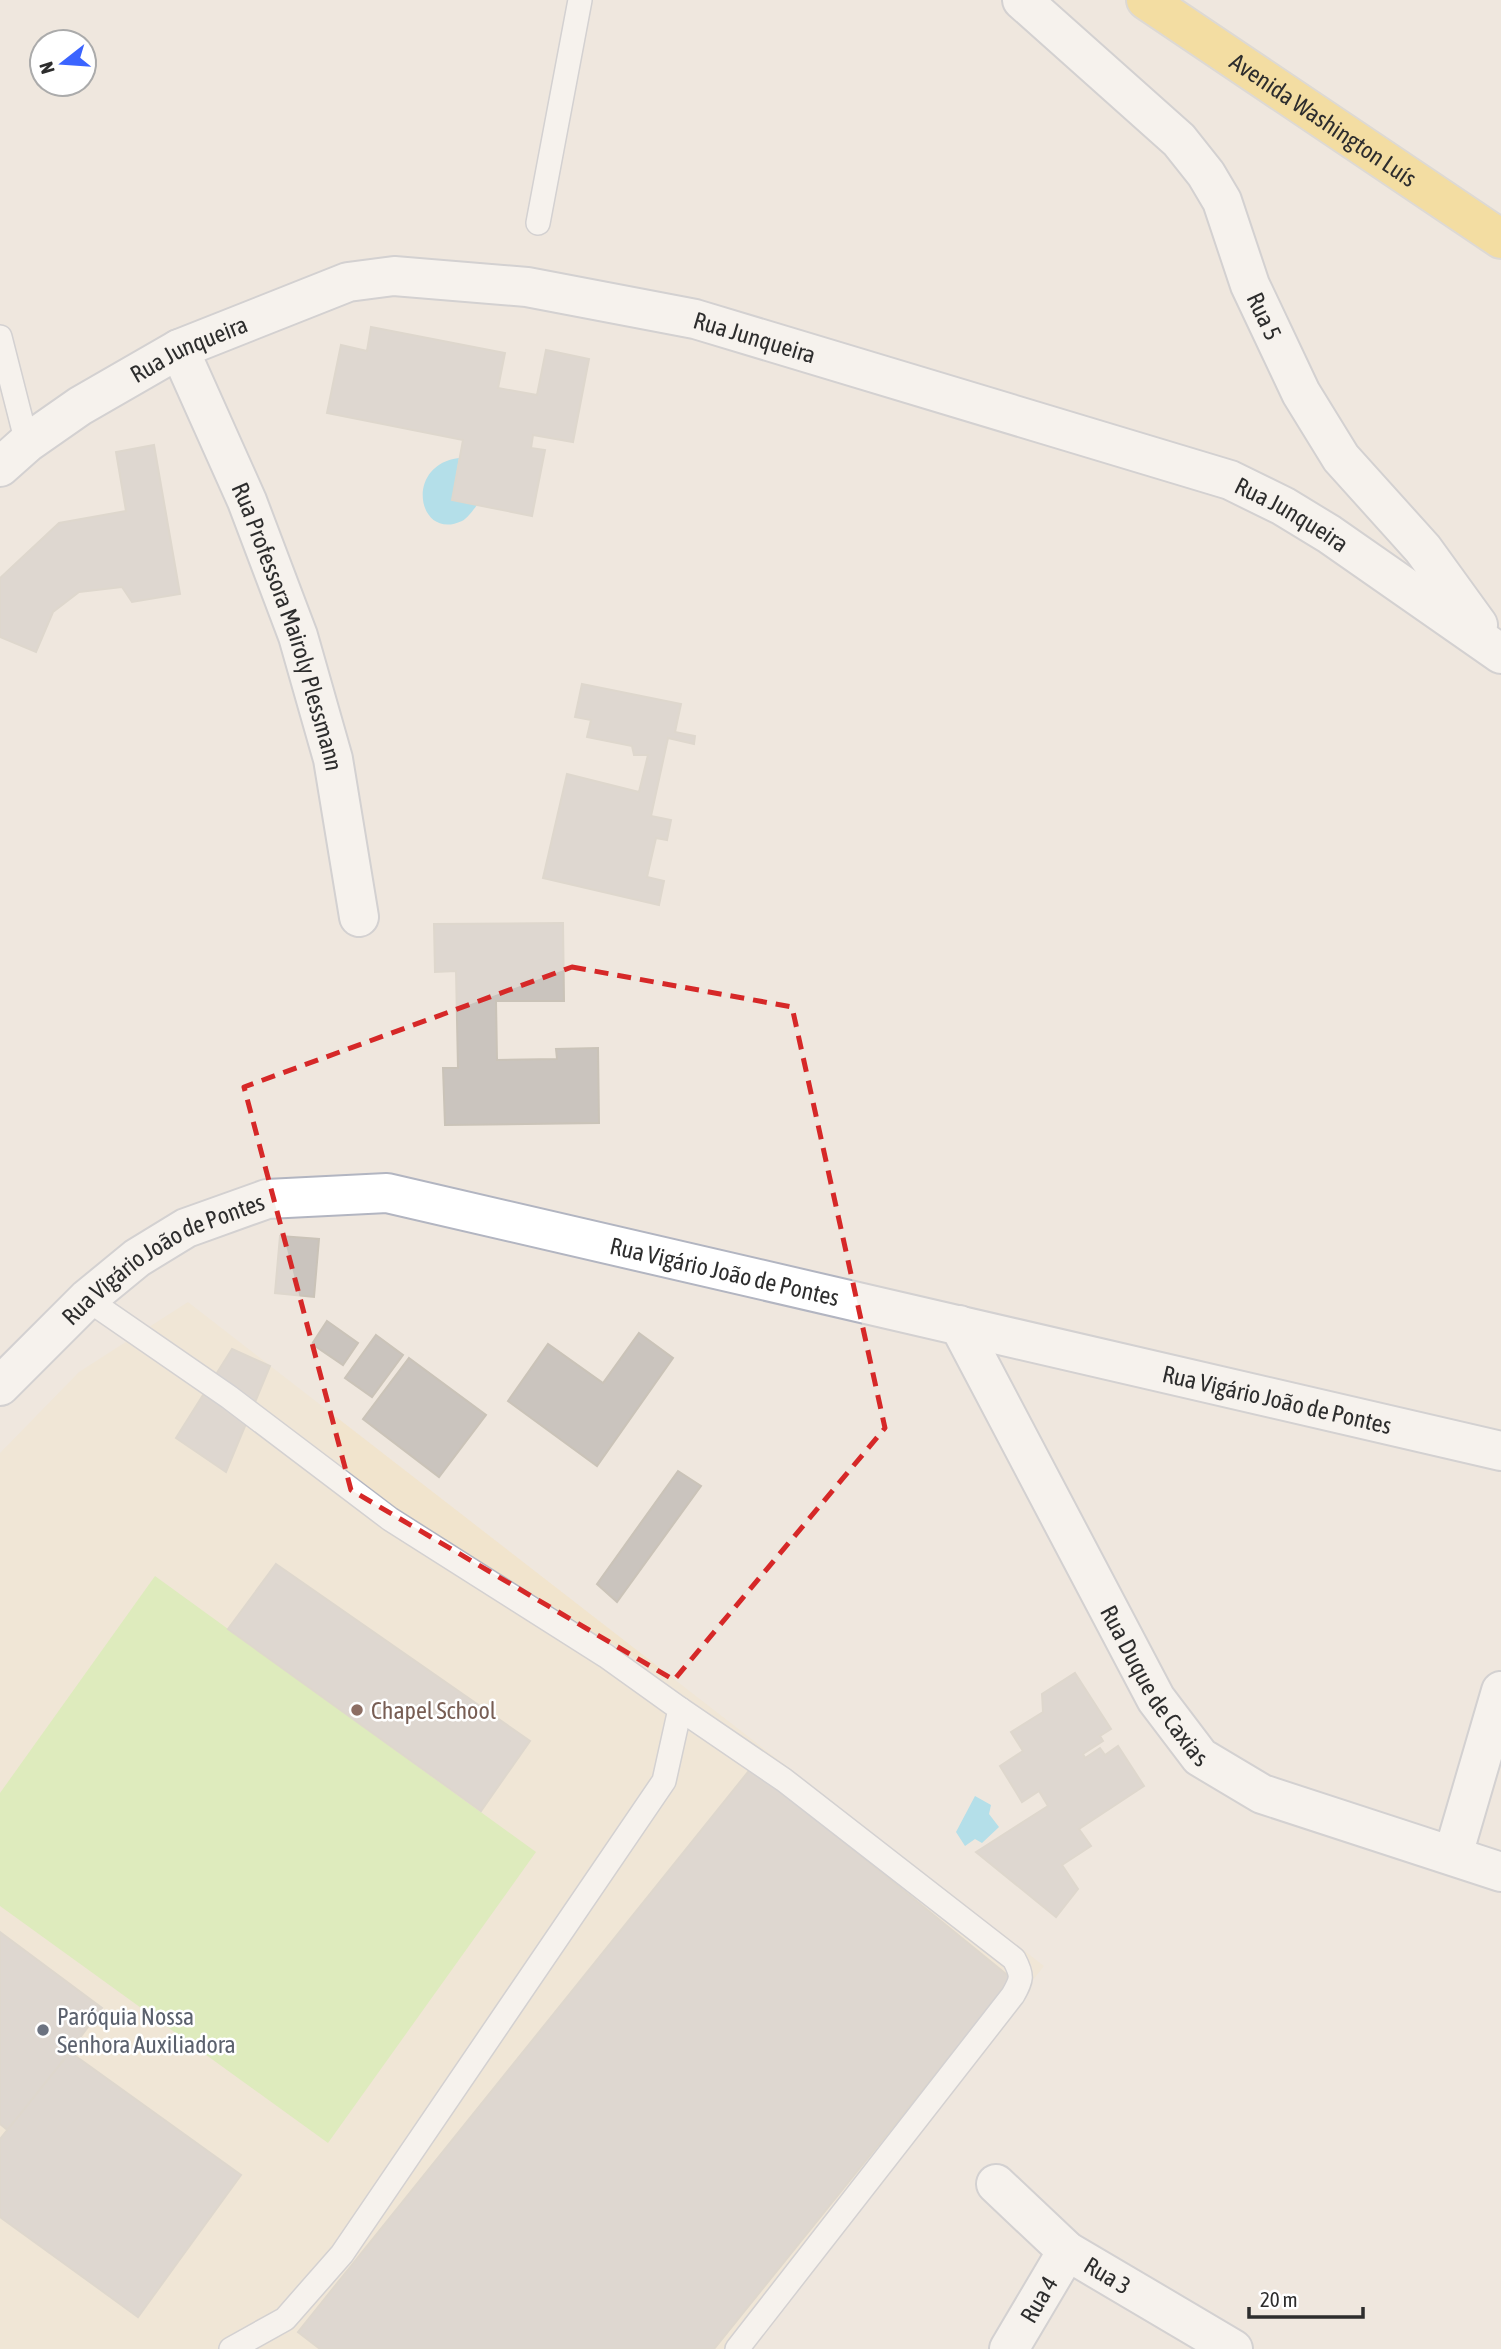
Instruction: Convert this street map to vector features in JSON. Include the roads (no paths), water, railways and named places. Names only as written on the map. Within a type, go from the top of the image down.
[{"type":"main road","name":"Avenida Washington Luís","points":[[1146,0],[1501,239]]},
{"type":"street","name":"Rua 5","points":[[1022,0],[1178,140],[1206,174],[1222,201],[1250,285],[1301,393],[1341,458],[1423,549],[1498,652]]},
{"type":"street","name":"Rua Junqueira","points":[[13,455],[80,406],[179,349],[348,282],[394,276],[527,287],[695,319],[1230,480],[1283,506],[1329,534],[1498,652]]},
{"type":"street","name":"Rua Professora Mairoly Plessmann","points":[[179,349],[247,501],[298,636],[333,759],[359,917]]},
{"type":"street","name":"Rua Vigário João de Pontes","points":[[0,1386],[87,1299],[137,1258],[186,1228],[267,1199],[387,1193],[1501,1451]]},
{"type":"street","name":"Rua Duque de Caxias","points":[[959,1325],[1156,1699],[1200,1757],[1262,1794],[1501,1872]]},
{"type":"street","points":[[1452,1856],[1501,1691]]},
{"type":"street","name":"Rua 3","points":[[996,2184],[1068,2251],[1233,2349]]},
{"type":"street","name":"Rua 4","points":[[1009,2349],[1068,2251]]},
{"type":"lane","points":[[538,223],[580,0]]},
{"type":"lane","points":[[0,337],[13,455]]},
{"type":"lane","points":[[87,1299],[229,1398],[390,1519],[606,1656],[784,1780],[1014,1959],[1021,1981],[1013,1995],[737,2349]]},
{"type":"lane","points":[[231,2349],[261,2343],[342,2254],[664,1781],[680,1709]]},
{"type":"water","points":[[459,458],[452,500],[477,505],[464,520],[447,525],[435,521],[427,512],[423,500],[424,487],[430,474],[441,464]]},
{"type":"water","points":[[975,1796],[991,1805],[989,1814],[999,1827],[982,1843],[975,1839],[965,1846],[956,1832]]},
{"type":"place","name":"Chapel School","points":[[357,1710]]},
{"type":"place","name":"Paróquia Nossa Senhora Auxiliadora","points":[[43,2030]]}]
